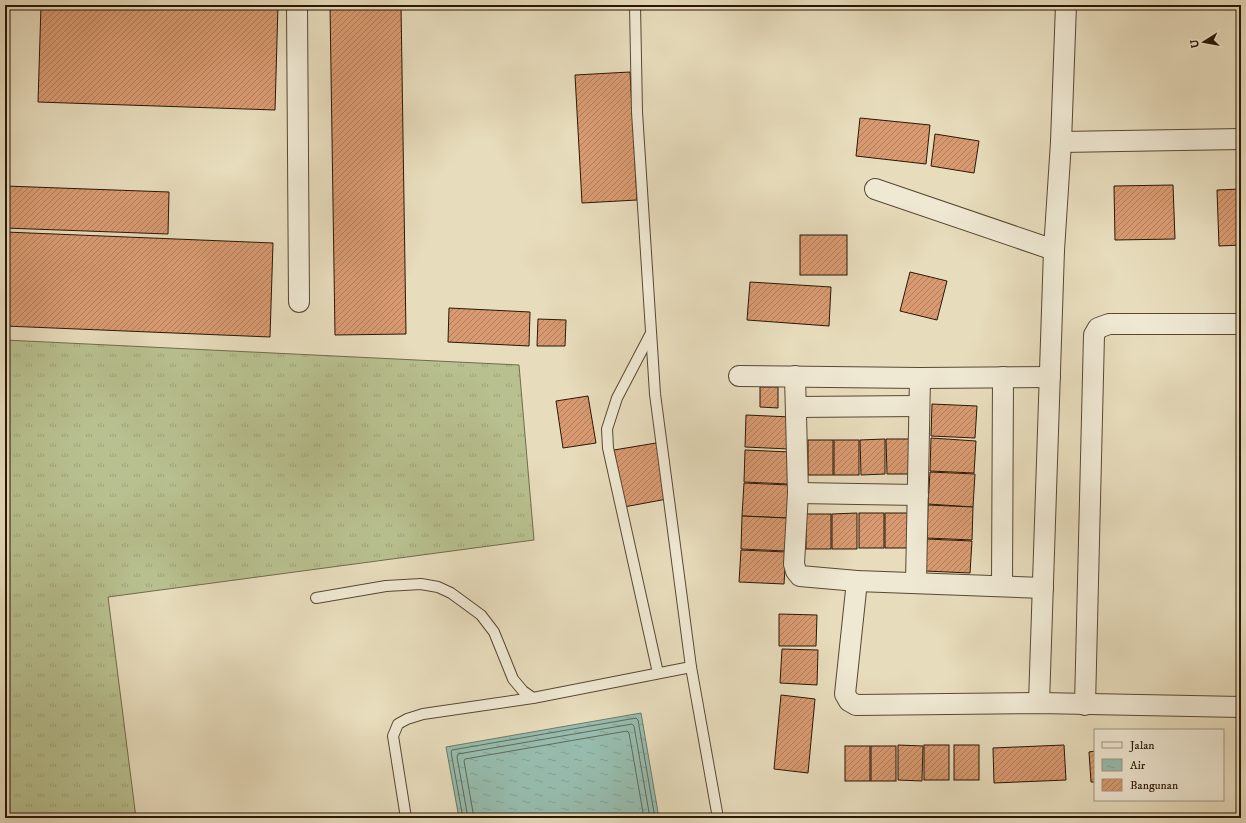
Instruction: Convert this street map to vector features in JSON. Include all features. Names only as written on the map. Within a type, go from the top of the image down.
[{"type":"street","points":[[297,5],[298,302]]},
{"type":"street","points":[[1038,703],[1054,250],[1066,5]]},
{"type":"street","points":[[1060,142],[1241,139]]},
{"type":"street","points":[[875,189],[1054,250]]},
{"type":"street","points":[[1085,705],[1094,335],[1098,328],[1109,324],[1241,324]]},
{"type":"street","points":[[739,376],[920,378],[1050,377]]},
{"type":"street","points":[[795,376],[798,493],[794,564],[796,571],[800,576],[857,581],[1043,588]]},
{"type":"street","points":[[1002,586],[1003,377]]},
{"type":"street","points":[[916,583],[920,378]]},
{"type":"street","points":[[796,407],[919,406]]},
{"type":"street","points":[[798,493],[918,495]]},
{"type":"street","points":[[857,581],[845,694],[849,701],[856,705],[1038,703],[1241,707]]},
{"type":"lane","points":[[635,5],[637,112],[655,394],[691,667],[718,818]]},
{"type":"lane","points":[[652,332],[617,398],[607,429],[608,448],[658,674]]},
{"type":"lane","points":[[316,598],[386,586],[421,584],[438,587],[451,593],[481,615],[494,632],[513,679],[523,691],[533,698]]},
{"type":"lane","points":[[406,818],[393,736],[398,724],[407,719],[423,714],[533,698],[691,667]]},
{"type":"green space","points":[[5,340],[519,365],[534,540],[108,597],[136,818],[5,818]]},
{"type":"water","points":[[641,713],[659,818],[459,818],[446,747]]},
{"type":"building","points":[[41,5],[278,5],[275,110],[38,102]]},
{"type":"building","points":[[330,5],[401,5],[406,334],[335,335]]},
{"type":"building","points":[[630,72],[637,200],[582,203],[575,75]]},
{"type":"building","points":[[860,118],[930,125],[926,164],[856,156]]},
{"type":"building","points":[[935,134],[979,141],[974,173],[931,166]]},
{"type":"building","points":[[1173,185],[1175,239],[1115,240],[1114,186]]},
{"type":"building","points":[[5,186],[169,192],[168,234],[5,228]]},
{"type":"building","points":[[1241,189],[1241,245],[1219,246],[1217,190]]},
{"type":"building","points":[[5,232],[273,243],[270,337],[5,326]]},
{"type":"building","points":[[800,235],[847,235],[847,275],[800,275]]},
{"type":"building","points":[[910,272],[947,281],[937,320],[900,311]]},
{"type":"building","points":[[750,282],[831,287],[829,326],[747,320]]},
{"type":"building","points":[[449,308],[530,312],[529,346],[448,342]]},
{"type":"building","points":[[538,319],[566,320],[565,346],[537,346]]},
{"type":"building","points":[[760,387],[778,387],[778,408],[760,407]]},
{"type":"building","points":[[588,396],[596,443],[563,448],[556,401]]},
{"type":"building","points":[[932,404],[977,406],[975,438],[931,436]]},
{"type":"building","points":[[746,415],[791,417],[789,449],[745,447]]},
{"type":"building","points":[[931,438],[976,441],[974,473],[930,471]]},
{"type":"building","points":[[885,439],[885,474],[861,475],[860,440]]},
{"type":"building","points":[[886,439],[912,439],[911,474],[887,474]]},
{"type":"building","points":[[808,440],[833,440],[833,475],[808,475]]},
{"type":"building","points":[[834,440],[859,440],[859,475],[834,475]]},
{"type":"building","points":[[656,443],[667,499],[624,507],[614,450]]},
{"type":"building","points":[[745,450],[790,452],[788,484],[744,482]]},
{"type":"building","points":[[930,472],[975,474],[973,507],[928,504]]},
{"type":"building","points":[[744,483],[789,485],[787,518],[742,516]]},
{"type":"building","points":[[928,505],[973,507],[972,540],[927,538]]},
{"type":"building","points":[[857,513],[857,549],[832,549],[832,514]]},
{"type":"building","points":[[859,513],[884,513],[884,548],[859,548]]},
{"type":"building","points":[[885,513],[909,513],[910,548],[885,548]]},
{"type":"building","points":[[806,514],[831,514],[831,549],[806,549]]},
{"type":"building","points":[[742,516],[787,518],[786,551],[741,549]]},
{"type":"building","points":[[927,539],[972,541],[970,573],[925,571]]},
{"type":"building","points":[[741,550],[786,552],[784,584],[739,582]]},
{"type":"building","points":[[779,614],[817,615],[816,646],[779,646]]},
{"type":"building","points":[[782,649],[818,650],[817,685],[780,683]]},
{"type":"building","points":[[781,695],[815,699],[808,773],[774,769]]},
{"type":"building","points":[[898,745],[923,746],[922,781],[898,780]]},
{"type":"building","points":[[924,745],[949,745],[949,780],[924,780]]},
{"type":"building","points":[[954,745],[979,745],[979,780],[954,780]]},
{"type":"building","points":[[1064,745],[1066,780],[994,783],[993,748]]},
{"type":"building","points":[[845,746],[870,746],[870,781],[845,781]]},
{"type":"building","points":[[871,746],[896,746],[896,781],[871,781]]},
{"type":"building","points":[[1094,751],[1094,782],[1091,782],[1089,752]]}]
